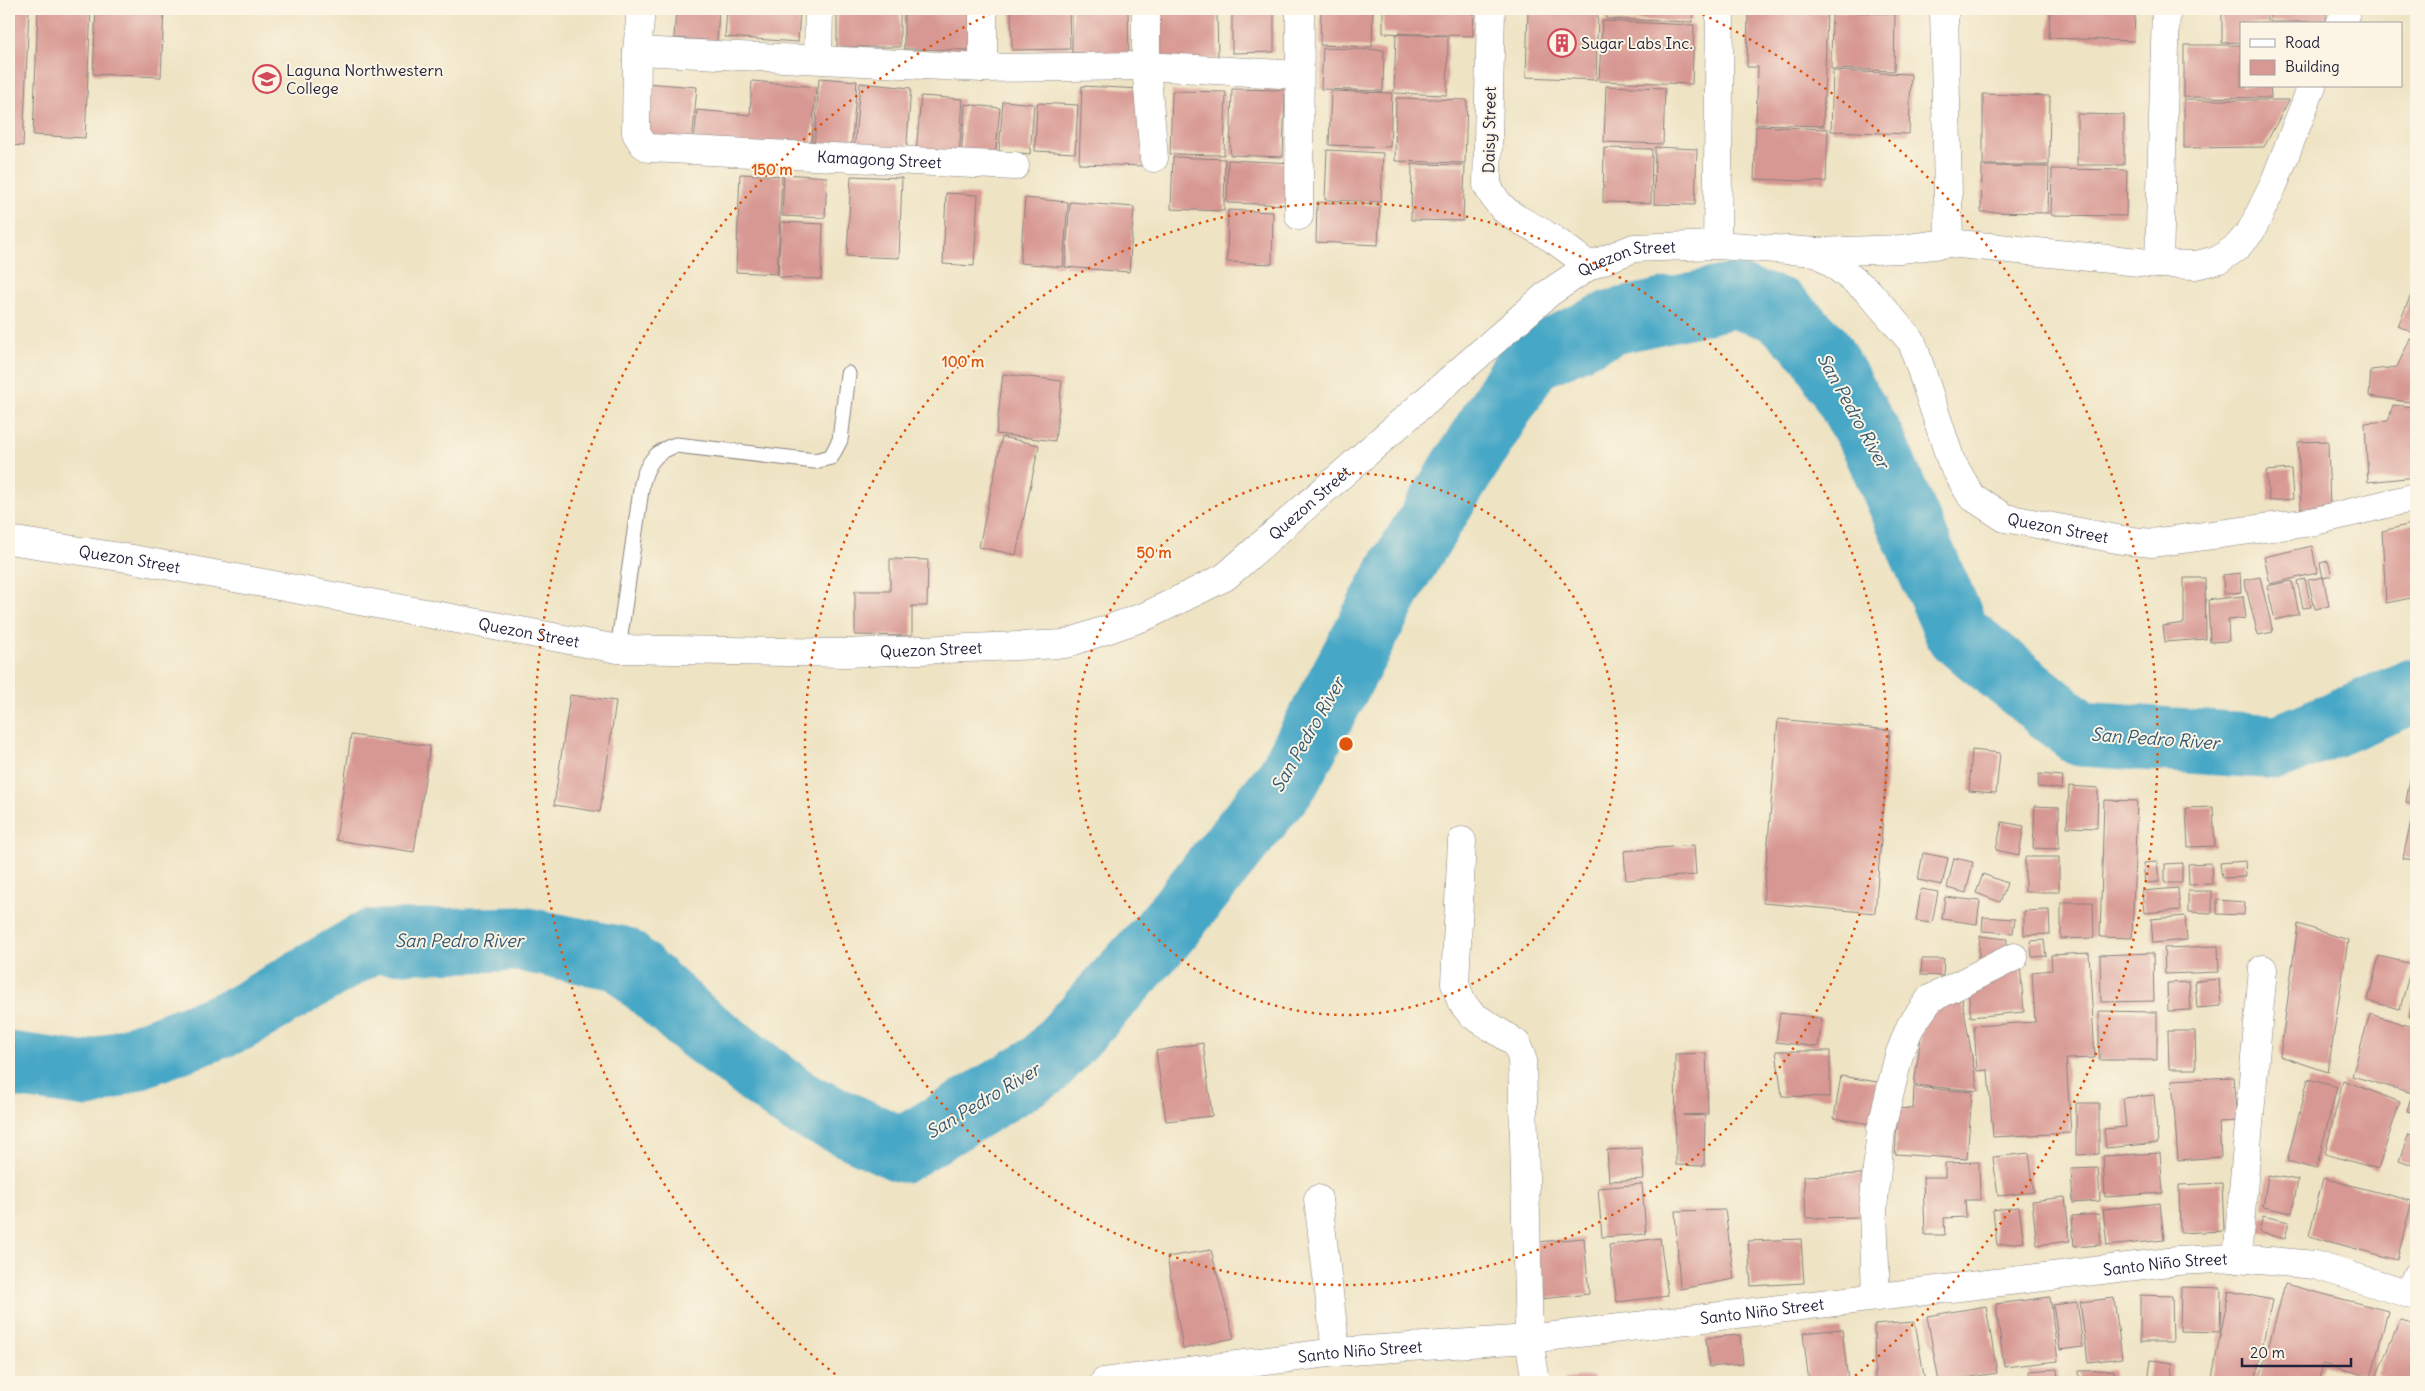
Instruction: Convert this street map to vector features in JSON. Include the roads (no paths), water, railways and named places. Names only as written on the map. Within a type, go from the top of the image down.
[{"type":"street","name":"Kamagong Street","points":[[641,9],[637,51],[636,132],[643,144],[649,148],[657,150],[1015,166]]},
{"type":"street","points":[[818,58],[819,9]]},
{"type":"street","points":[[983,9],[983,68]]},
{"type":"street","points":[[1146,9],[1146,66],[1154,158]]},
{"type":"street","points":[[1299,216],[1298,75],[1300,9]]},
{"type":"street","name":"Daisy Street","points":[[1491,9],[1487,185],[1496,202],[1510,216],[1535,228],[1589,266]]},
{"type":"street","points":[[1717,245],[1720,9]]},
{"type":"street","points":[[1944,9],[1949,242]]},
{"type":"street","points":[[2159,264],[2166,9]]},
{"type":"street","points":[[2341,22],[2348,9]]},
{"type":"street","points":[[637,51],[818,58],[983,68],[1146,66],[1298,75]]},
{"type":"street","points":[[1817,252],[1901,250],[1949,242],[2159,264],[2196,264],[2220,259],[2237,247],[2251,231],[2273,186],[2311,88]]},
{"type":"street","name":"Quezon Street","points":[[9,540],[133,559],[618,649],[846,653],[1065,644],[1146,616],[1225,577],[1549,293],[1589,266],[1634,248],[1717,245],[1817,252],[1868,291],[1912,342],[1951,461],[1971,496],[2005,518],[2122,540],[2152,543],[2311,522],[2416,497]]},
{"type":"street","points":[[1462,841],[1455,983],[1461,1001],[1471,1014],[1516,1043],[1522,1058],[1529,1339],[1536,1382]]},
{"type":"street","points":[[1876,1296],[1872,1208],[1882,1129],[1899,1055],[1910,1027],[1930,999],[2014,957]]},
{"type":"street","points":[[2238,1258],[2263,969]]},
{"type":"street","points":[[1318,1199],[1336,1352]]},
{"type":"street","name":"Santo Niño Street","points":[[1104,1382],[1336,1352],[1529,1339],[2177,1261],[2238,1258],[2315,1265],[2414,1289]]},
{"type":"lane","points":[[618,649],[642,483],[646,470],[653,458],[664,448],[676,445],[815,461],[831,457],[840,440],[848,374]]},
{"type":"waterway","name":"San Pedro River","points":[[9,1064],[88,1075],[238,1019],[370,942],[521,939],[622,959],[693,1023],[799,1103],[902,1150],[1044,1065],[1162,935],[1288,779],[1399,571],[1530,360],[1613,322],[1733,296],[1779,310],[1819,349],[1873,442],[1958,634],[2081,734],[2279,747],[2416,690]]},
{"type":"place","name":"Sugar Labs Inc.","points":[[1562,43]]},
{"type":"place","name":"Laguna Northwestern College","points":[[267,79]]}]
